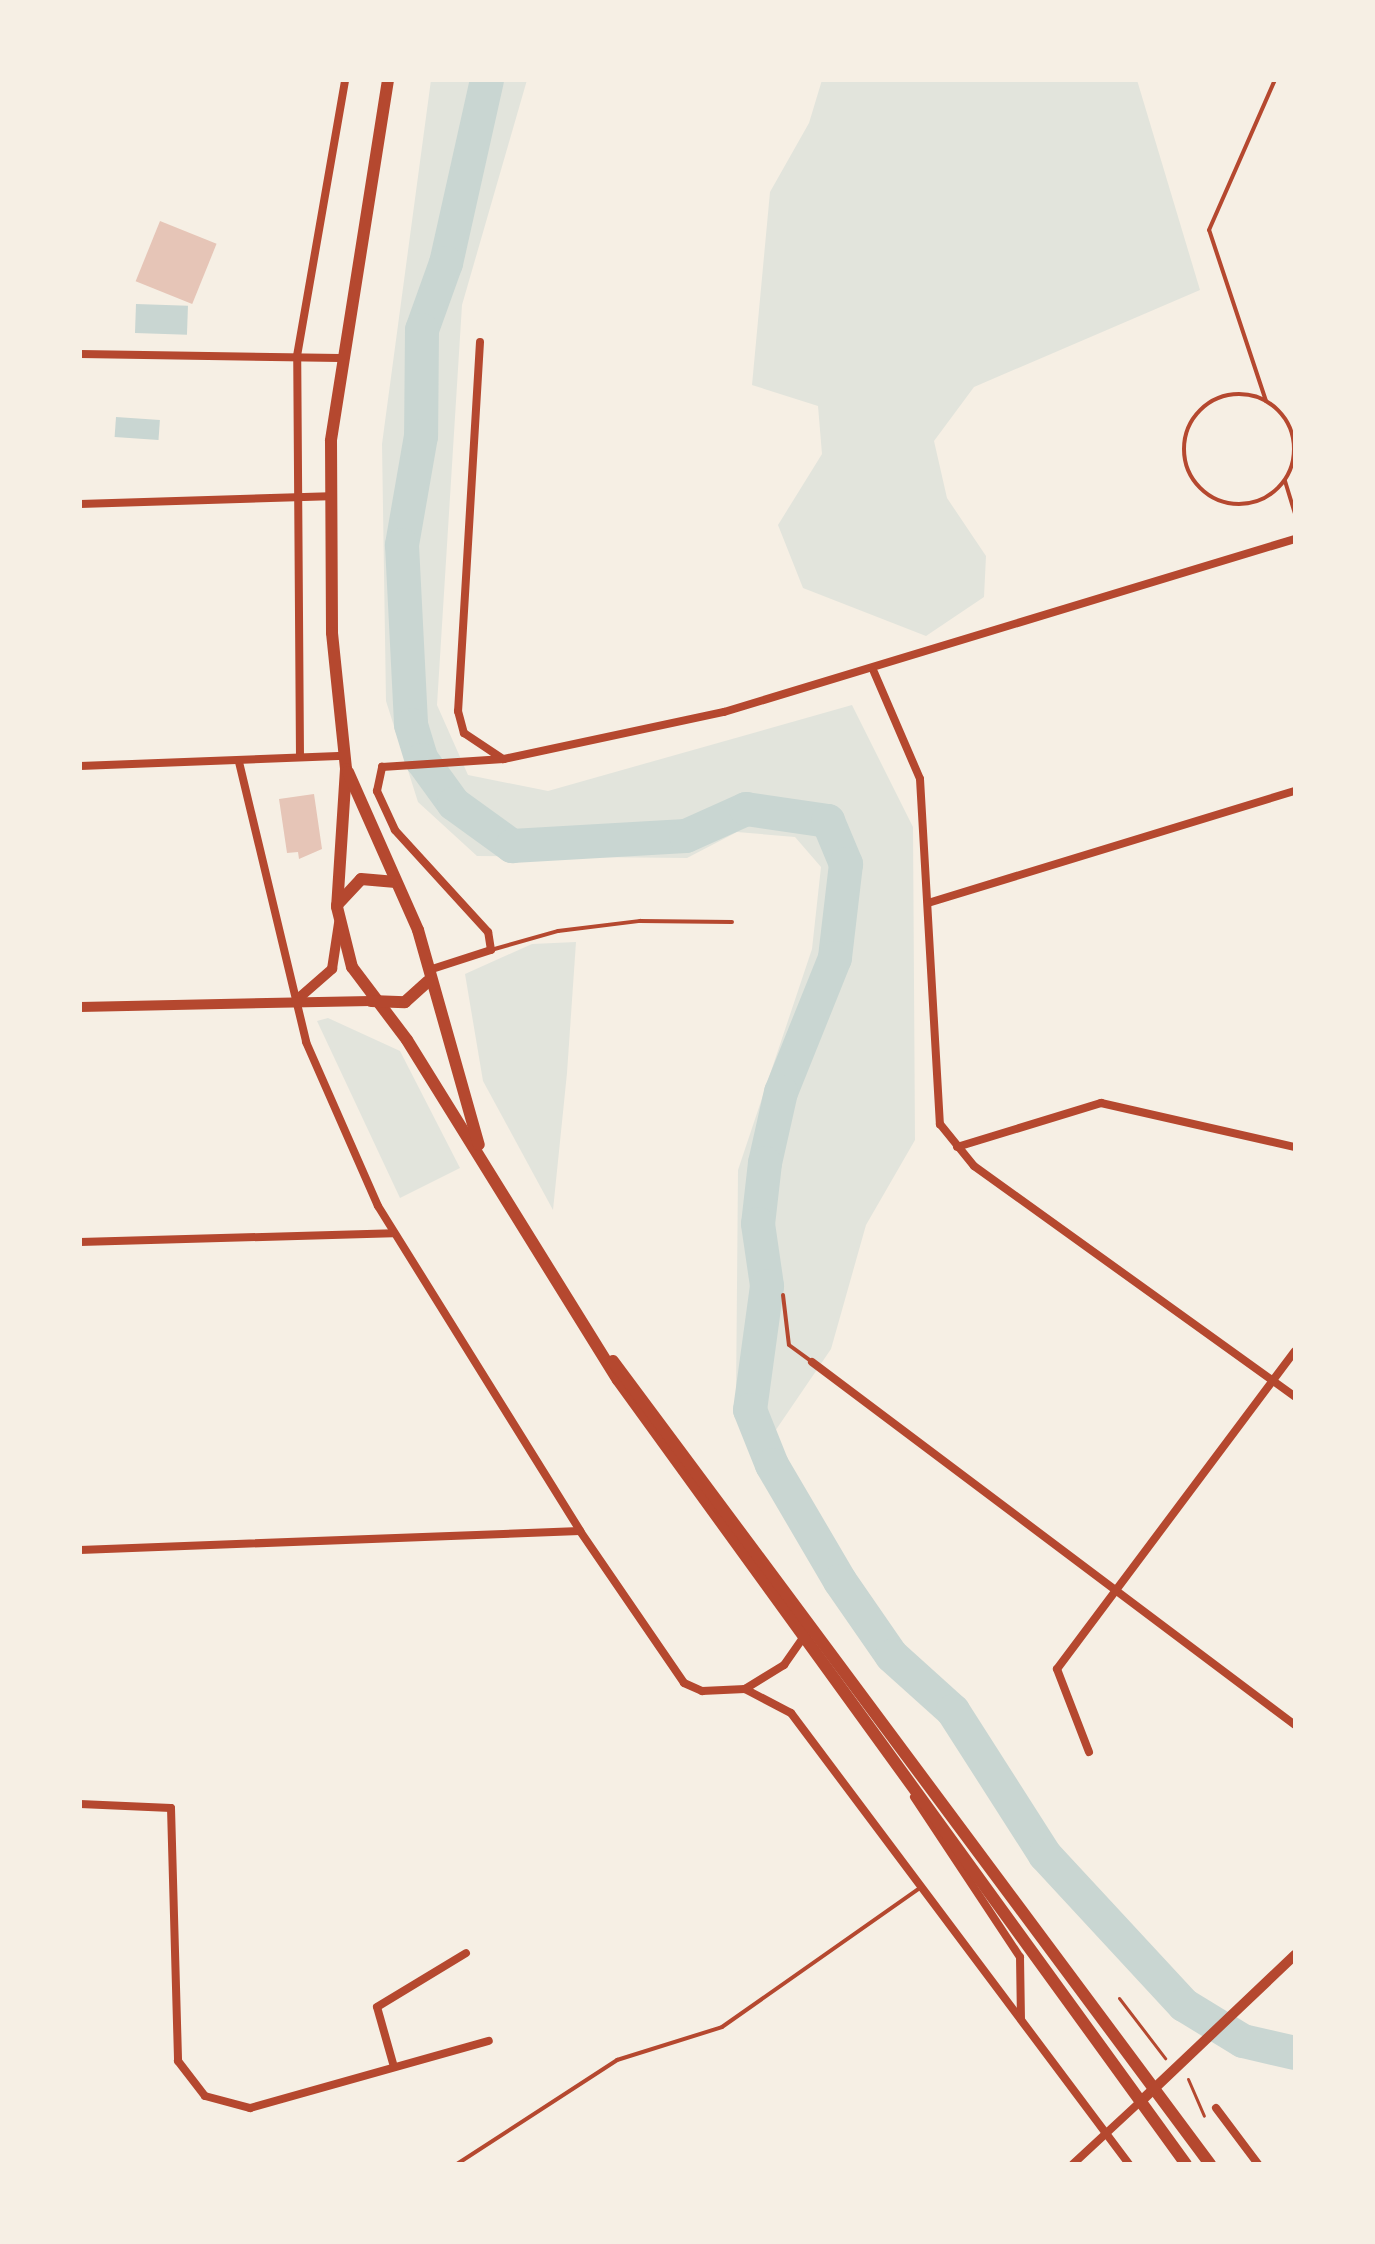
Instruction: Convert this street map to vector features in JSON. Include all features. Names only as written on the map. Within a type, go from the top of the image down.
[{"type":"main road","points":[[388,80],[340,358],[329,496],[332,633],[346,762],[337,907],[339,923],[371,1001],[407,1040],[605,1352],[914,1797],[1186,2164]]},
{"type":"main road","points":[[346,762],[396,882],[487,1166]]},
{"type":"main road","points":[[337,907],[361,879],[396,882]]},
{"type":"main road","points":[[371,1001],[405,1002],[428,975]]},
{"type":"main road","points":[[605,1352],[1156,2087],[1210,2164]]},
{"type":"street","points":[[300,757],[294,497],[297,356],[345,80]]},
{"type":"street","points":[[480,342],[458,711],[464,733],[504,759]]},
{"type":"street","points":[[80,354],[340,358]]},
{"type":"street","points":[[80,504],[329,496]]},
{"type":"street","points":[[428,975],[491,950],[475,911],[408,848],[385,812],[377,772],[504,759],[551,750],[874,672],[1295,539]]},
{"type":"street","points":[[874,672],[920,779],[928,903],[933,1099],[957,1147],[1295,1397]]},
{"type":"street","points":[[80,766],[239,762],[300,757],[346,762]]},
{"type":"street","points":[[239,762],[294,1001],[393,1233],[580,1531],[684,1683],[745,1689],[791,1713],[1129,2164]]},
{"type":"street","points":[[928,903],[1295,791]]},
{"type":"street","points":[[294,1001],[332,969],[339,923]]},
{"type":"street","points":[[80,1007],[371,1001]]},
{"type":"street","points":[[957,1147],[1101,1103],[1295,1147]]},
{"type":"street","points":[[80,1242],[393,1233]]},
{"type":"street","points":[[1089,1752],[1057,1669],[1116,1597],[1295,1351]]},
{"type":"street","points":[[812,1362],[1116,1597],[1295,1725]]},
{"type":"street","points":[[80,1550],[580,1531]]},
{"type":"street","points":[[745,1689],[784,1665],[802,1639]]},
{"type":"street","points":[[914,1797],[1020,1957],[1021,2018]]},
{"type":"street","points":[[80,1804],[171,1808],[178,2061],[205,2096],[250,2108],[489,2041]]},
{"type":"street","points":[[394,2067],[377,2007],[466,1953]]},
{"type":"street","points":[[1073,2164],[1108,2136],[1186,2056],[1295,1955]]},
{"type":"street","points":[[1216,2108],[1258,2164]]},
{"type":"lane","points":[[1275,80],[1209,230],[1266,401],[1293,436],[1285,481],[1295,513]]},
{"type":"lane","points":[[1266,401],[1239,394],[1205,406],[1188,427],[1185,462],[1204,492],[1229,504],[1264,498],[1285,481]]},
{"type":"lane","points":[[491,950],[558,931],[640,921],[732,922]]},
{"type":"lane","points":[[783,1295],[789,1345],[812,1362]]},
{"type":"lane","points":[[457,2164],[617,2060],[722,2027],[920,1888]]},
{"type":"shaded area","points":[[431,80],[527,80],[462,305],[437,705],[468,775],[548,791],[852,705],[913,827],[915,1140],[866,1225],[831,1349],[754,1462],[736,1400],[738,1170],[812,949],[821,867],[795,837],[737,832],[687,858],[477,856],[418,802],[386,701],[382,444]]},
{"type":"shaded area","points":[[822,80],[1137,80],[1200,290],[974,387],[934,441],[947,498],[986,556],[984,597],[926,636],[803,588],[778,525],[822,454],[818,406],[752,385],[770,192],[809,123]]},
{"type":"shaded area","points":[[136,304],[188,306],[187,335],[135,333]]},
{"type":"shaded area","points":[[116,417],[160,420],[158,440],[115,437]]},
{"type":"shaded area","points":[[576,942],[553,1210],[483,1081],[465,974],[532,944]]},
{"type":"shaded area","points":[[328,1018],[400,1051],[460,1168],[400,1198],[317,1021]]},
{"type":"building","points":[[160,221],[217,244],[192,304],[136,281]]},
{"type":"building","points":[[314,794],[322,849],[299,859],[298,852],[287,853],[279,799]]},
{"type":"waterway","points":[[487,80],[446,263],[422,330],[421,436],[402,545],[411,725],[422,760],[454,804],[512,846],[686,836],[746,809],[828,821],[846,864],[835,958],[781,1092],[765,1163],[758,1224],[767,1286],[750,1410],[772,1465],[840,1581],[892,1656],[953,1711],[1045,1855],[1184,2005],[1243,2041],[1295,2053]]}]
